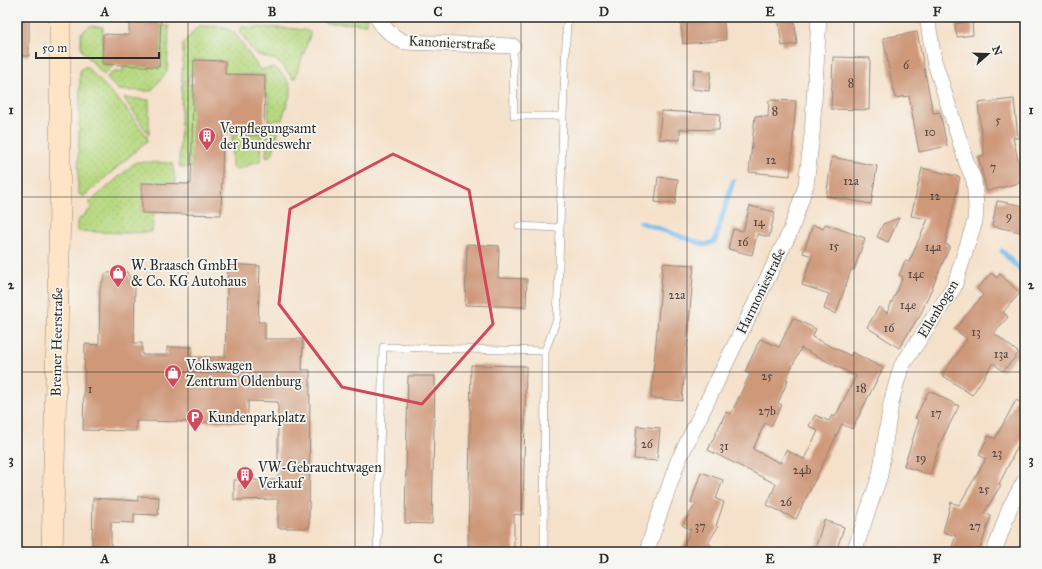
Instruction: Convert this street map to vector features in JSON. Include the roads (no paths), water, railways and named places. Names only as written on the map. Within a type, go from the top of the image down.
[{"type":"street","name":"Bremer Heerstraße","points":[[52,552],[60,207],[60,17]]},
{"type":"street","name":"Kanonierstraße","points":[[377,17],[391,35],[404,42],[513,46]]},
{"type":"street","name":"Harmoniestraße","points":[[649,552],[649,544],[678,460],[790,230],[804,191],[812,135],[819,17]]},
{"type":"street","name":"Ellenbogen","points":[[854,552],[880,475],[891,403],[901,367],[954,286],[976,221],[974,180],[966,164],[934,60],[928,17]]},
{"type":"street","points":[[994,552],[1010,507],[1025,480]]},
{"type":"lane","points":[[544,552],[545,351],[557,319],[567,17]]},
{"type":"lane","points":[[513,46],[514,116],[563,116]]},
{"type":"lane","points":[[519,226],[560,228]]},
{"type":"lane","points":[[377,552],[383,347],[545,351]]},
{"type":"waterway","points":[[640,222],[705,245],[715,241],[733,181]]},
{"type":"waterway","points":[[1002,251],[1025,275]]},
{"type":"place","name":"Verpflegungsamt der Bundeswehr","points":[[207,151]]},
{"type":"place","name":"W. Braasch GmbH & Co. KG Autohaus","points":[[118,288]]},
{"type":"place","name":"Volkswagen Zentrum Oldenburg","points":[[173,388]]},
{"type":"place","name":"Kundenparkplatz","points":[[195,432]]},
{"type":"place","name":"VW-Gebrauchtwagen Verkauf","points":[[245,490]]}]
